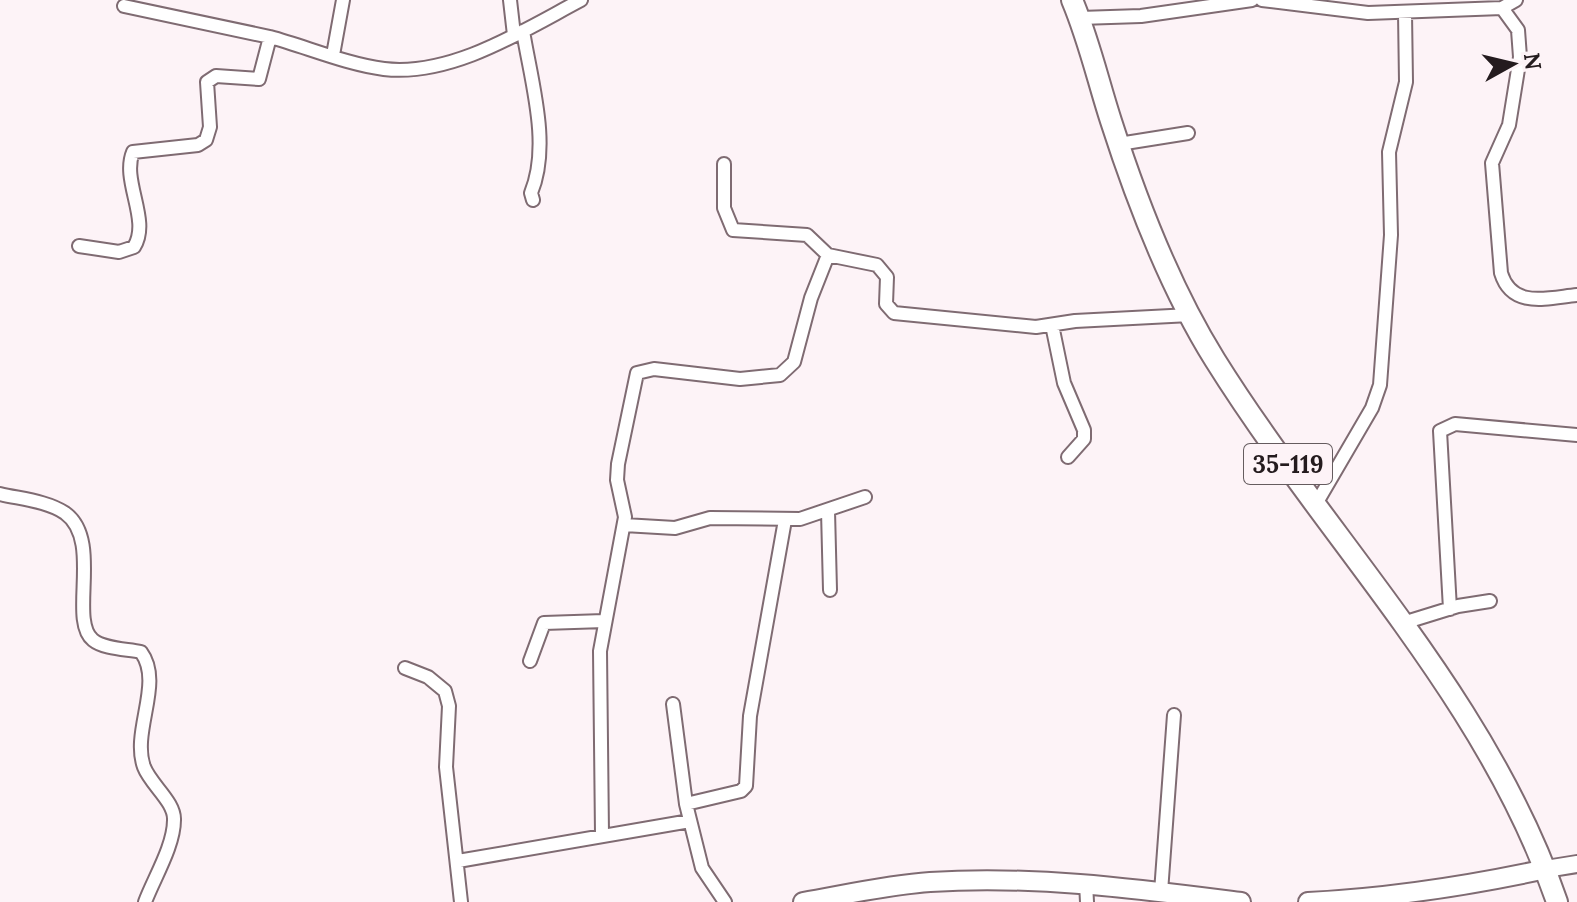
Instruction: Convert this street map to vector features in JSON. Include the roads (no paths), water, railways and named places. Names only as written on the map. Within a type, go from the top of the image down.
[{"type":"main road","name":"35-119","points":[[1076,9],[1140,201],[1190,315],[1215,360],[1403,623],[1491,761],[1546,869],[1557,902]]},
{"type":"main road","points":[[1308,902],[1367,899],[1482,883],[1546,869]]},
{"type":"main road","points":[[803,902],[927,882],[1087,893],[1161,892],[1241,902]]},
{"type":"street","points":[[333,55],[343,0]]},
{"type":"street","points":[[510,0],[519,33],[540,152],[539,176],[531,193],[533,200]]},
{"type":"street","points":[[124,6],[270,37],[377,68],[415,68],[459,57],[519,33],[581,0]]},
{"type":"street","points":[[1076,9],[1141,16],[1252,0]]},
{"type":"street","points":[[1262,0],[1357,6],[1405,13],[1502,8],[1516,0]]},
{"type":"street","points":[[1502,8],[1518,30],[1520,57],[1509,125],[1492,163],[1501,273],[1507,289],[1520,298],[1577,295]]},
{"type":"street","points":[[1316,504],[1372,408],[1380,385],[1391,235],[1389,152],[1406,82],[1405,13]]},
{"type":"street","points":[[79,246],[119,252],[134,247],[139,229],[130,165],[133,152],[198,145],[206,140],[210,127],[207,82],[216,76],[259,79],[270,37]]},
{"type":"street","points":[[1119,144],[1188,133]]},
{"type":"street","points":[[724,164],[721,187],[727,223],[733,230],[807,235],[828,255],[877,265],[887,277],[886,304],[894,313],[1052,325],[1190,315]]},
{"type":"street","points":[[602,834],[600,651],[624,525],[618,464],[637,373],[654,369],[740,379],[780,375],[794,362],[811,298],[828,255]]},
{"type":"street","points":[[1052,325],[1064,383],[1084,430],[1084,439],[1068,457]]},
{"type":"street","points":[[1450,609],[1440,431],[1455,424],[1577,435]]},
{"type":"street","points":[[0,494],[51,506],[77,525],[83,546],[85,623],[89,637],[98,643],[141,652],[147,660],[148,694],[140,738],[141,756],[151,782],[175,818],[173,831],[145,902]]},
{"type":"street","points":[[624,525],[683,527],[710,518],[785,520],[828,511],[865,497]]},
{"type":"street","points":[[828,511],[830,590]]},
{"type":"street","points":[[686,804],[741,791],[746,786],[750,716],[785,520]]},
{"type":"street","points":[[1403,623],[1490,601]]},
{"type":"street","points":[[530,661],[544,623],[584,625],[604,621]]},
{"type":"street","points":[[405,668],[428,677],[445,691],[449,706],[446,767],[461,902]]},
{"type":"street","points":[[673,704],[686,804],[702,868],[725,902]]},
{"type":"street","points":[[1161,892],[1174,715]]},
{"type":"street","points":[[458,861],[690,821]]},
{"type":"street","points":[[1546,869],[1577,864]]}]
